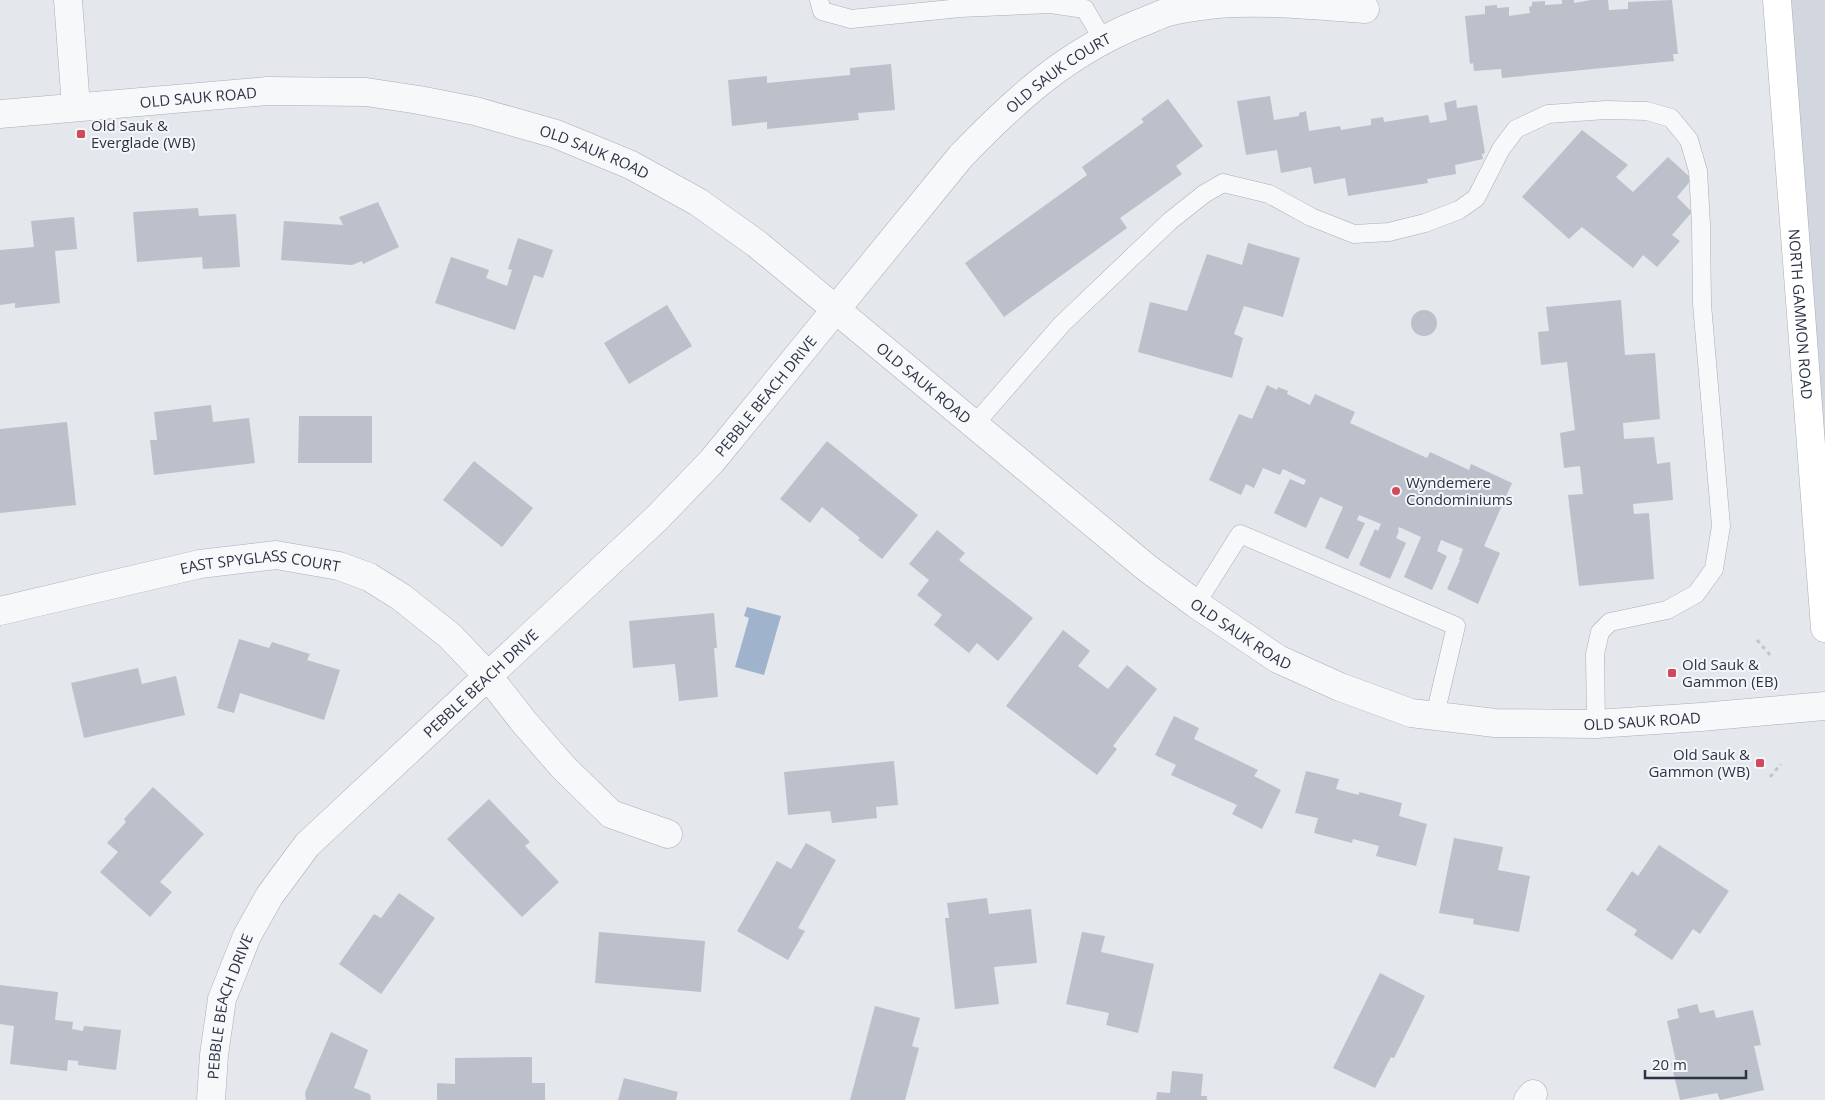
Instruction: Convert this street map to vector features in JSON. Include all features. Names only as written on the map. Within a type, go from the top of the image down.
[{"type":"main road","name":"NORTH GAMMON ROAD","points":[[1777,0],[1825,628]]},
{"type":"street","points":[[68,0],[76,107]]},
{"type":"street","name":"OLD SAUK COURT","points":[[836,308],[961,156],[1002,114],[1035,85],[1080,53],[1118,32],[1168,12],[1218,4],[1265,1],[1365,9]]},
{"type":"street","name":"OLD SAUK ROAD","points":[[0,114],[268,92],[366,92],[419,100],[484,114],[556,134],[631,166],[673,188],[698,202],[757,244],[1146,568],[1278,660],[1340,687],[1410,713],[1495,723],[1596,724],[1825,706]]},
{"type":"street","name":"PEBBLE BEACH DRIVE","points":[[211,1100],[214,1056],[222,999],[247,936],[270,894],[307,845],[656,519],[712,461],[788,370],[836,308]]},
{"type":"street","name":"EAST SPYGLASS COURT","points":[[0,611],[200,564],[276,554],[339,566],[369,578],[401,597],[450,636],[488,676],[563,767],[611,814],[668,834]]},
{"type":"lane","points":[[819,0],[822,11],[851,19],[960,8],[1050,4],[1085,10],[1103,40]]},
{"type":"lane","points":[[974,425],[1062,324],[1170,221],[1204,194],[1223,183],[1269,194],[1311,217],[1354,234],[1389,232],[1425,223],[1459,210],[1476,198],[1501,149],[1516,129],[1548,114],[1606,110],[1647,110],[1671,118],[1689,140],[1698,171],[1702,304],[1721,526],[1714,569],[1696,594],[1667,610],[1610,622],[1600,632],[1595,654],[1596,724]]},
{"type":"lane","points":[[1196,604],[1240,534],[1456,626],[1435,715]]},
{"type":"path","points":[[1758,640],[1770,655]]},
{"type":"path","points":[[1770,777],[1781,764]]},
{"type":"shaded area","points":[[1777,0],[1825,0],[1825,628]]},
{"type":"water","points":[[747,607],[781,616],[764,675],[735,667],[749,618],[744,616]]},
{"type":"building","points":[[1562,0],[1574,0],[1574,3],[1608,0],[1609,10],[1628,9],[1628,2],[1672,0],[1678,54],[1673,54],[1674,61],[1502,78],[1501,69],[1474,71],[1473,63],[1470,64],[1465,16],[1485,14],[1485,6],[1497,5],[1497,8],[1509,7],[1509,16],[1530,13],[1529,7],[1532,6],[1532,2],[1545,1],[1545,5],[1562,4]]},
{"type":"building","points":[[891,64],[895,110],[858,113],[859,120],[767,129],[767,122],[732,126],[728,80],[767,76],[767,83],[850,75],[850,68]]},
{"type":"building","points":[[1270,96],[1274,120],[1299,116],[1299,113],[1306,111],[1309,131],[1340,126],[1341,130],[1371,125],[1371,119],[1383,117],[1384,122],[1428,115],[1430,123],[1447,120],[1444,103],[1456,100],[1457,108],[1477,105],[1485,153],[1482,154],[1483,159],[1455,165],[1456,174],[1427,179],[1428,183],[1348,196],[1345,178],[1314,184],[1311,167],[1281,173],[1277,150],[1246,155],[1237,101]]},
{"type":"building","points":[[1168,99],[1203,146],[1176,166],[1182,174],[1120,218],[1127,228],[1004,317],[965,263],[1087,175],[1082,167],[1144,122],[1141,119]]},
{"type":"building","points":[[1582,130],[1628,165],[1616,177],[1633,192],[1668,157],[1692,179],[1677,197],[1692,212],[1672,235],[1680,241],[1657,267],[1643,255],[1633,268],[1582,227],[1569,239],[1522,197]]},
{"type":"building","points":[[378,202],[399,247],[363,264],[362,261],[352,265],[281,260],[284,221],[343,225],[339,217]]},
{"type":"building","points":[[198,208],[199,216],[236,214],[240,267],[203,269],[202,257],[137,262],[133,212]]},
{"type":"building","points":[[74,217],[77,249],[55,251],[60,303],[15,308],[15,303],[0,305],[0,250],[34,247],[31,221]]},
{"type":"building","points":[[518,238],[553,250],[543,278],[534,275],[515,330],[435,303],[451,257],[489,270],[486,278],[507,286],[512,270],[508,269]]},
{"type":"building","points":[[1248,243],[1300,258],[1283,317],[1244,306],[1234,334],[1243,338],[1232,378],[1138,352],[1150,302],[1187,311],[1207,254],[1242,265]]},
{"type":"building","points":[[1621,300],[1625,355],[1655,353],[1660,419],[1623,423],[1624,439],[1654,437],[1657,464],[1670,462],[1673,500],[1633,504],[1634,514],[1649,513],[1654,579],[1579,586],[1568,495],[1583,494],[1580,466],[1564,468],[1560,433],[1575,430],[1567,362],[1541,365],[1538,332],[1549,331],[1546,307]]},
{"type":"building","points":[[667,305],[692,346],[629,384],[604,343]]},
{"type":"building","points":[[1424,310],[1433,314],[1437,323],[1433,332],[1424,336],[1415,332],[1411,323],[1415,314]]},
{"type":"building","name":"Wyndemere Condominiums","points":[[1267,385],[1277,390],[1278,387],[1288,391],[1287,394],[1310,405],[1315,394],[1355,412],[1350,423],[1427,458],[1430,452],[1469,470],[1471,464],[1512,483],[1484,546],[1500,553],[1478,604],[1447,589],[1463,549],[1441,540],[1437,551],[1447,556],[1432,590],[1404,577],[1421,537],[1399,527],[1396,538],[1406,543],[1390,579],[1359,565],[1375,529],[1378,531],[1381,524],[1359,515],[1357,520],[1365,523],[1348,559],[1325,548],[1343,507],[1320,497],[1306,528],[1274,513],[1290,479],[1304,485],[1306,480],[1283,469],[1280,475],[1263,468],[1254,488],[1246,484],[1241,495],[1209,480],[1239,414],[1252,419]]},
{"type":"building","points":[[211,405],[213,422],[249,418],[255,463],[154,475],[150,440],[157,440],[154,412]]},
{"type":"building","points":[[299,416],[372,416],[372,463],[298,463]]},
{"type":"building","points":[[67,422],[76,505],[0,513],[0,429]]},
{"type":"building","points":[[827,441],[918,515],[882,559],[822,507],[810,523],[780,499]]},
{"type":"building","points":[[474,461],[533,508],[502,547],[443,500]]},
{"type":"building","points":[[937,530],[965,553],[959,560],[1033,618],[998,661],[977,643],[969,653],[934,625],[942,615],[917,595],[929,580],[909,564]]},
{"type":"building","points":[[714,613],[717,648],[714,648],[718,697],[679,701],[675,664],[633,668],[629,621]]},
{"type":"building","points":[[1063,630],[1090,651],[1078,666],[1108,689],[1127,665],[1157,689],[1113,746],[1117,749],[1097,775],[1006,706]]},
{"type":"building","points":[[239,639],[269,648],[272,642],[310,654],[307,660],[340,670],[324,720],[240,693],[234,713],[217,708]]},
{"type":"building","points":[[138,668],[142,684],[176,676],[185,715],[84,738],[71,683]]},
{"type":"building","points":[[1174,716],[1199,728],[1194,739],[1258,770],[1254,776],[1281,790],[1262,829],[1232,814],[1237,805],[1171,775],[1176,765],[1155,755]]},
{"type":"building","points":[[894,761],[898,805],[876,807],[877,818],[832,823],[830,811],[788,815],[784,772]]},
{"type":"building","points":[[1306,771],[1339,779],[1336,789],[1359,795],[1359,792],[1402,803],[1399,816],[1427,824],[1416,866],[1376,856],[1379,846],[1353,839],[1352,843],[1314,833],[1318,818],[1295,813]]},
{"type":"building","points":[[153,787],[204,834],[160,882],[172,892],[150,917],[100,872],[118,852],[107,843],[126,822],[124,819]]},
{"type":"building","points":[[489,799],[530,842],[525,846],[559,882],[522,917],[447,839]]},
{"type":"building","points":[[1454,838],[1503,847],[1498,870],[1530,876],[1519,932],[1473,924],[1474,919],[1439,913]]},
{"type":"building","points":[[806,843],[836,860],[798,928],[805,931],[788,960],[737,931],[777,861],[791,869]]},
{"type":"building","points":[[1659,845],[1729,891],[1700,934],[1693,929],[1672,960],[1634,935],[1637,930],[1606,910],[1632,871],[1638,876]]},
{"type":"building","points":[[399,893],[435,918],[381,994],[339,964],[374,914],[381,918]]},
{"type":"building","points":[[987,898],[989,914],[1031,909],[1037,963],[994,967],[999,1004],[955,1009],[945,918],[949,918],[947,903]]},
{"type":"building","points":[[599,932],[705,941],[701,992],[595,983]]},
{"type":"building","points":[[1082,932],[1105,936],[1101,952],[1154,964],[1138,1033],[1106,1025],[1109,1013],[1066,1004]]},
{"type":"building","points":[[1380,973],[1425,996],[1394,1058],[1391,1057],[1375,1088],[1333,1068]]},
{"type":"building","points":[[0,985],[58,992],[55,1020],[73,1022],[72,1029],[83,1031],[84,1026],[121,1030],[116,1070],[78,1065],[78,1061],[68,1060],[67,1071],[10,1064],[14,1026],[0,1024]]},
{"type":"building","points":[[1697,1004],[1700,1013],[1714,1010],[1716,1018],[1753,1010],[1761,1045],[1754,1046],[1764,1090],[1720,1100],[1717,1093],[1680,1100],[1671,1063],[1676,1062],[1667,1021],[1679,1018],[1677,1009]]},
{"type":"building","points":[[875,1006],[920,1018],[912,1046],[919,1048],[905,1100],[850,1100]]},
{"type":"building","points":[[331,1032],[368,1050],[354,1088],[370,1094],[371,1100],[306,1100],[305,1093]]},
{"type":"building","points":[[532,1057],[532,1083],[545,1083],[545,1100],[437,1100],[437,1083],[455,1084],[455,1058]]},
{"type":"building","points":[[1172,1071],[1203,1074],[1201,1096],[1207,1096],[1207,1100],[1156,1100],[1157,1092],[1170,1093]]},
{"type":"building","points":[[624,1078],[678,1092],[676,1100],[618,1100]]},
{"type":"place","name":"Old Sauk & Everglade (WB)","points":[[81,134]]},
{"type":"place","name":"Wyndemere Condominiums","points":[[1396,491]]},
{"type":"place","name":"Old Sauk & Gammon (EB)","points":[[1672,673]]},
{"type":"place","name":"Old Sauk & Gammon (WB)","points":[[1760,763]]}]
